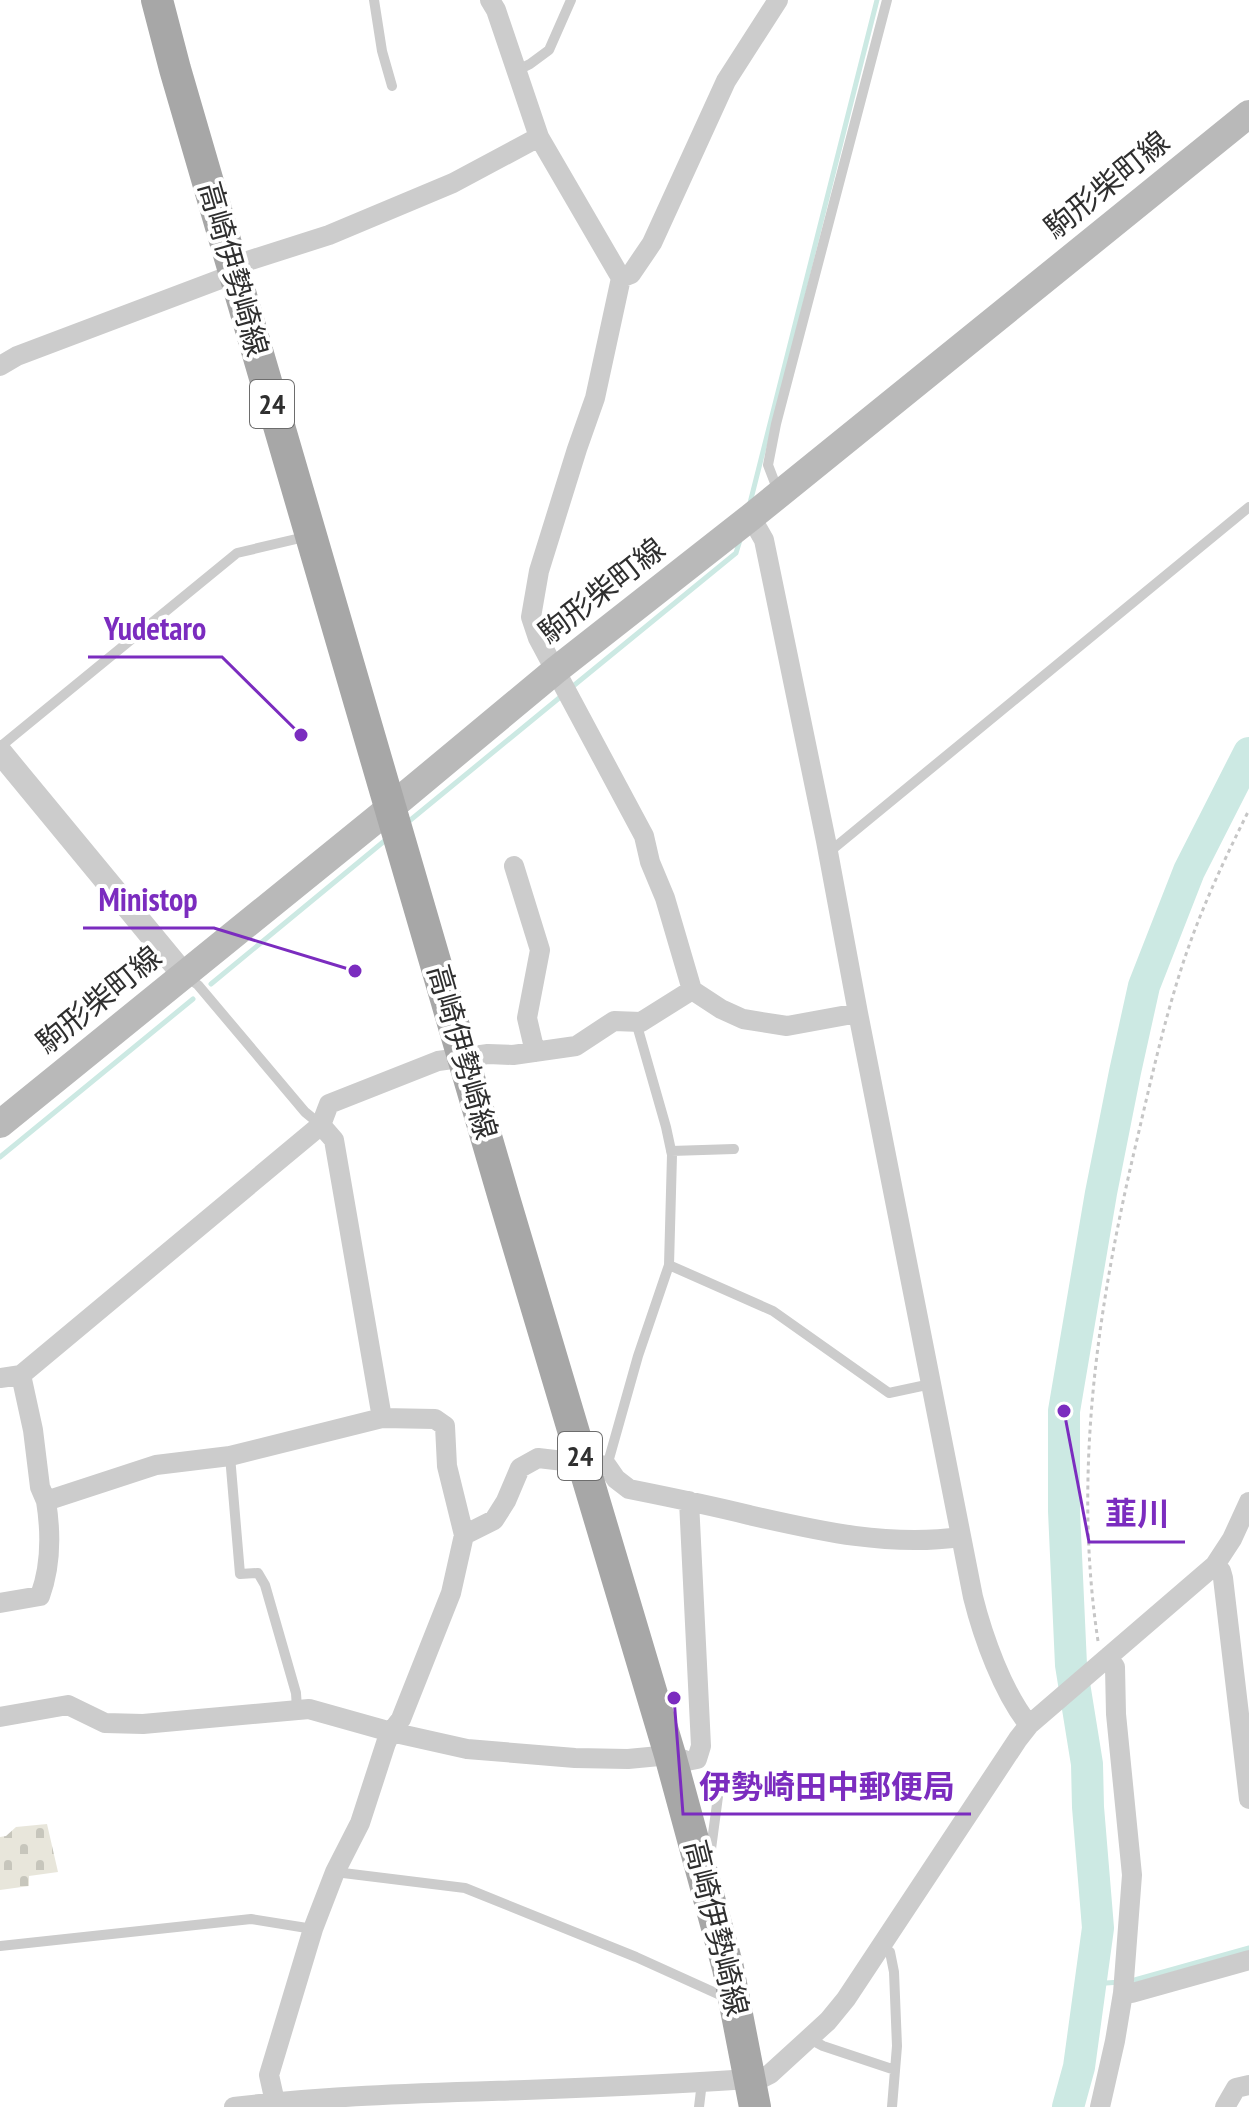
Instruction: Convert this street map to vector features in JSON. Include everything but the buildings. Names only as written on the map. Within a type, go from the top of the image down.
[{"type":"main road","name":"高崎伊勢崎線","points":[[157,0],[463,1057],[594,1464],[735,1996],[752,2093]]},
{"type":"main road","name":"駒形柴町線","points":[[0,1124],[556,670],[751,517],[1249,114]]},
{"type":"street","points":[[490,0],[539,137],[621,278],[595,398],[539,571],[531,617],[538,638],[644,836],[692,990],[743,1019],[787,1026],[858,1013]]},
{"type":"street","points":[[621,278],[631,274],[652,243],[726,81],[778,0]]},
{"type":"street","points":[[0,365],[453,183],[539,137]]},
{"type":"street","points":[[751,517],[764,540],[973,1597],[987,1645],[1019,1713],[1029,1725]]},
{"type":"street","points":[[0,749],[184,975]]},
{"type":"street","points":[[514,866],[540,950],[527,1018],[535,1052]]},
{"type":"street","points":[[0,1378],[21,1375],[321,1125],[329,1104],[438,1061],[576,1046],[614,1021],[641,1022],[692,990]]},
{"type":"street","points":[[321,1125],[334,1140],[382,1418]]},
{"type":"street","points":[[0,1603],[40,1596],[47,1578],[49,1523],[21,1375]]},
{"type":"street","points":[[46,1501],[156,1465],[230,1456],[382,1418],[435,1419],[445,1426],[447,1466],[464,1535],[451,1593],[401,1719],[391,1732],[360,1823],[335,1872],[313,1929],[269,2075],[276,2104]]},
{"type":"street","points":[[464,1535],[494,1520],[520,1468],[538,1458],[594,1464],[629,1489],[837,1534],[890,1540],[961,1537]]},
{"type":"street","points":[[0,1717],[68,1705],[105,1723],[143,1724],[309,1709],[467,1749],[575,1758],[628,1759],[670,1755],[687,1761],[697,1759],[701,1746],[689,1501]]},
{"type":"street","points":[[234,2107],[357,2095],[702,2082],[752,2093],[762,2078],[810,2039],[846,1999],[1029,1725],[1215,1565],[1232,1539],[1249,1502]]},
{"type":"street","points":[[1215,1565],[1223,1578],[1249,1799]]},
{"type":"street","points":[[1100,2107],[1123,1993],[1132,1875],[1116,1714],[1115,1667],[1113,1661],[1102,1662]]},
{"type":"street","points":[[1123,1993],[1249,1960]]},
{"type":"street","points":[[1225,2107],[1236,2088],[1249,2085]]},
{"type":"lane","points":[[374,0],[382,51],[392,86]]},
{"type":"lane","points":[[516,71],[549,50],[571,0]]},
{"type":"lane","points":[[778,493],[768,465],[776,424],[887,0]]},
{"type":"lane","points":[[828,853],[1249,507]]},
{"type":"lane","points":[[0,749],[237,553],[311,535]]},
{"type":"lane","points":[[184,975],[198,985],[305,1112],[321,1125]]},
{"type":"lane","points":[[594,1464],[638,1356],[669,1265],[671,1151],[636,1022]]},
{"type":"lane","points":[[671,1151],[734,1149]]},
{"type":"lane","points":[[669,1265],[773,1311],[889,1393],[931,1384]]},
{"type":"lane","points":[[230,1456],[240,1574],[258,1573],[265,1585],[296,1693],[297,1709]]},
{"type":"lane","points":[[700,1862],[711,1849],[721,1774]]},
{"type":"lane","points":[[335,1872],[465,1888],[636,1957],[720,1995],[735,1996]]},
{"type":"lane","points":[[0,1946],[251,1919],[313,1929]]},
{"type":"lane","points":[[882,1946],[890,1952],[894,1972],[897,2046],[892,2107]]},
{"type":"lane","points":[[810,2039],[895,2070]]},
{"type":"lane","points":[[699,2107],[702,2082]]},
{"type":"path","points":[[1102,1662],[1090,1572],[1087,1511],[1090,1403],[1099,1331],[1122,1201],[1159,1043],[1194,933],[1249,810]]},
{"type":"green space","points":[[47,1824],[58,1872],[29,1876],[29,1886],[0,1890],[0,1837],[16,1827]]},
{"type":"waterway","points":[[750,503],[877,0]]},
{"type":"waterway","points":[[572,687],[736,553],[740,540]]},
{"type":"waterway","points":[[408,822],[564,694]]},
{"type":"waterway","points":[[1068,2107],[1079,2067],[1098,1928],[1087,1764],[1071,1665],[1064,1511],[1064,1411],[1101,1193],[1144,986],[1189,871],[1249,753]]},
{"type":"waterway","points":[[211,984],[388,838]]},
{"type":"waterway","points":[[0,1157],[193,999]]},
{"type":"waterway","points":[[1131,1981],[1249,1948]]},
{"type":"waterway","points":[[1091,1984],[1121,1982]]},
{"type":"place","name":"Yudetaro","points":[[301,735]]},
{"type":"place","name":"Ministop","points":[[355,971]]},
{"type":"place","name":"韮川","points":[[1064,1411]]},
{"type":"place","name":"伊勢崎田中郵便局","points":[[674,1698]]}]
